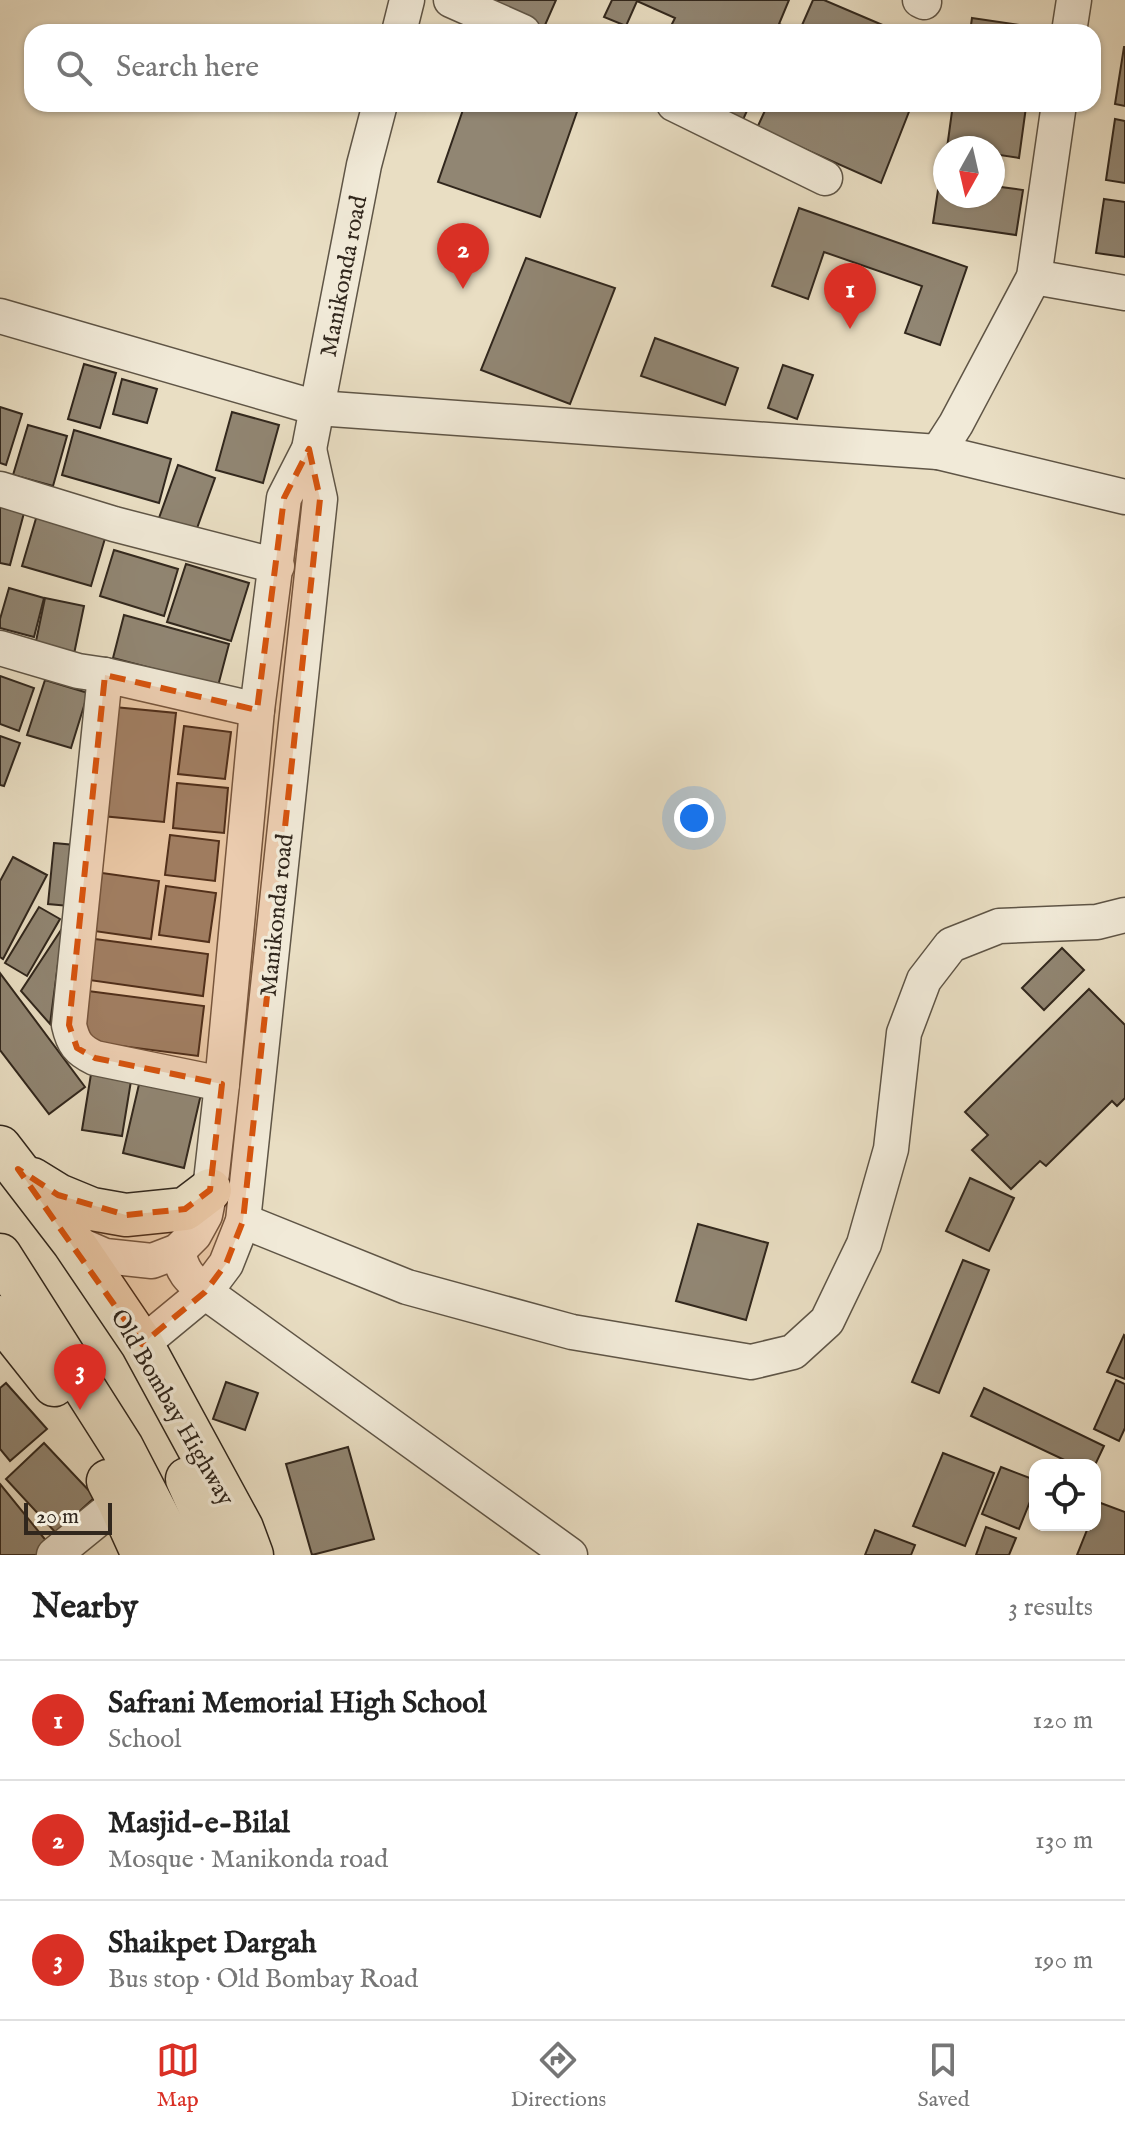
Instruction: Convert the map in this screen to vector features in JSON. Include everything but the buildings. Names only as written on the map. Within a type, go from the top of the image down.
[{"type":"main road","points":[[6,1166],[58,1195],[92,1209],[126,1215],[185,1209],[210,1190]]},
{"type":"main road","points":[[6,1166],[171,1444],[221,1555]]},
{"type":"main road","name":"Old Bombay Highway","points":[[6,1166],[73,1242],[142,1344],[242,1528],[252,1555]]},
{"type":"main road","points":[[0,1255],[122,1447],[178,1555]]},
{"type":"main road","points":[[0,1317],[50,1377],[119,1502],[143,1555]]},
{"type":"street","points":[[401,24],[407,0]]},
{"type":"street","points":[[451,0],[505,24]]},
{"type":"street","points":[[1070,24],[1074,0]]},
{"type":"street","name":"Manikonda road","points":[[178,1251],[194,1235],[205,1215],[210,1190],[257,710],[284,498],[309,449],[364,165],[378,112]]},
{"type":"street","points":[[690,112],[825,178]]},
{"type":"street","points":[[938,452],[1034,277],[1058,112]]},
{"type":"street","points":[[1034,277],[1125,293]]},
{"type":"street","points":[[3,323],[317,408],[938,452],[1125,497]]},
{"type":"street","name":"Manikonda road","points":[[142,1344],[205,1292],[226,1264],[243,1221],[320,499],[309,449]]},
{"type":"street","points":[[0,489],[114,524],[277,566]]},
{"type":"street","points":[[0,648],[78,671],[257,710]]},
{"type":"street","points":[[105,675],[69,1025],[72,1039],[77,1048],[95,1058],[222,1084]]},
{"type":"street","points":[[243,1221],[407,1287],[572,1332],[751,1362],[793,1352],[827,1321],[864,1244],[891,1149],[904,1033],[924,980],[951,945],[999,926],[1097,922],[1125,915]]},
{"type":"street","points":[[73,1242],[105,1256],[128,1260],[152,1261],[178,1251],[188,1277],[205,1292],[570,1555]]},
{"type":"street","points":[[54,1555],[119,1502]]},
{"type":"highlighted area","points":[[309,449],[320,499],[243,1221],[226,1264],[205,1292],[142,1344],[18,1169],[58,1195],[126,1215],[185,1209],[210,1190],[222,1084],[95,1058],[77,1048],[69,1025],[105,675],[257,710],[284,498]]},
{"type":"place","name":"Masjid-e-Bilal","points":[[463,289]]},
{"type":"place","name":"Safrani Memorial High School","points":[[850,329]]},
{"type":"place","name":"Shaikpet Dargah","points":[[80,1410]]}]
